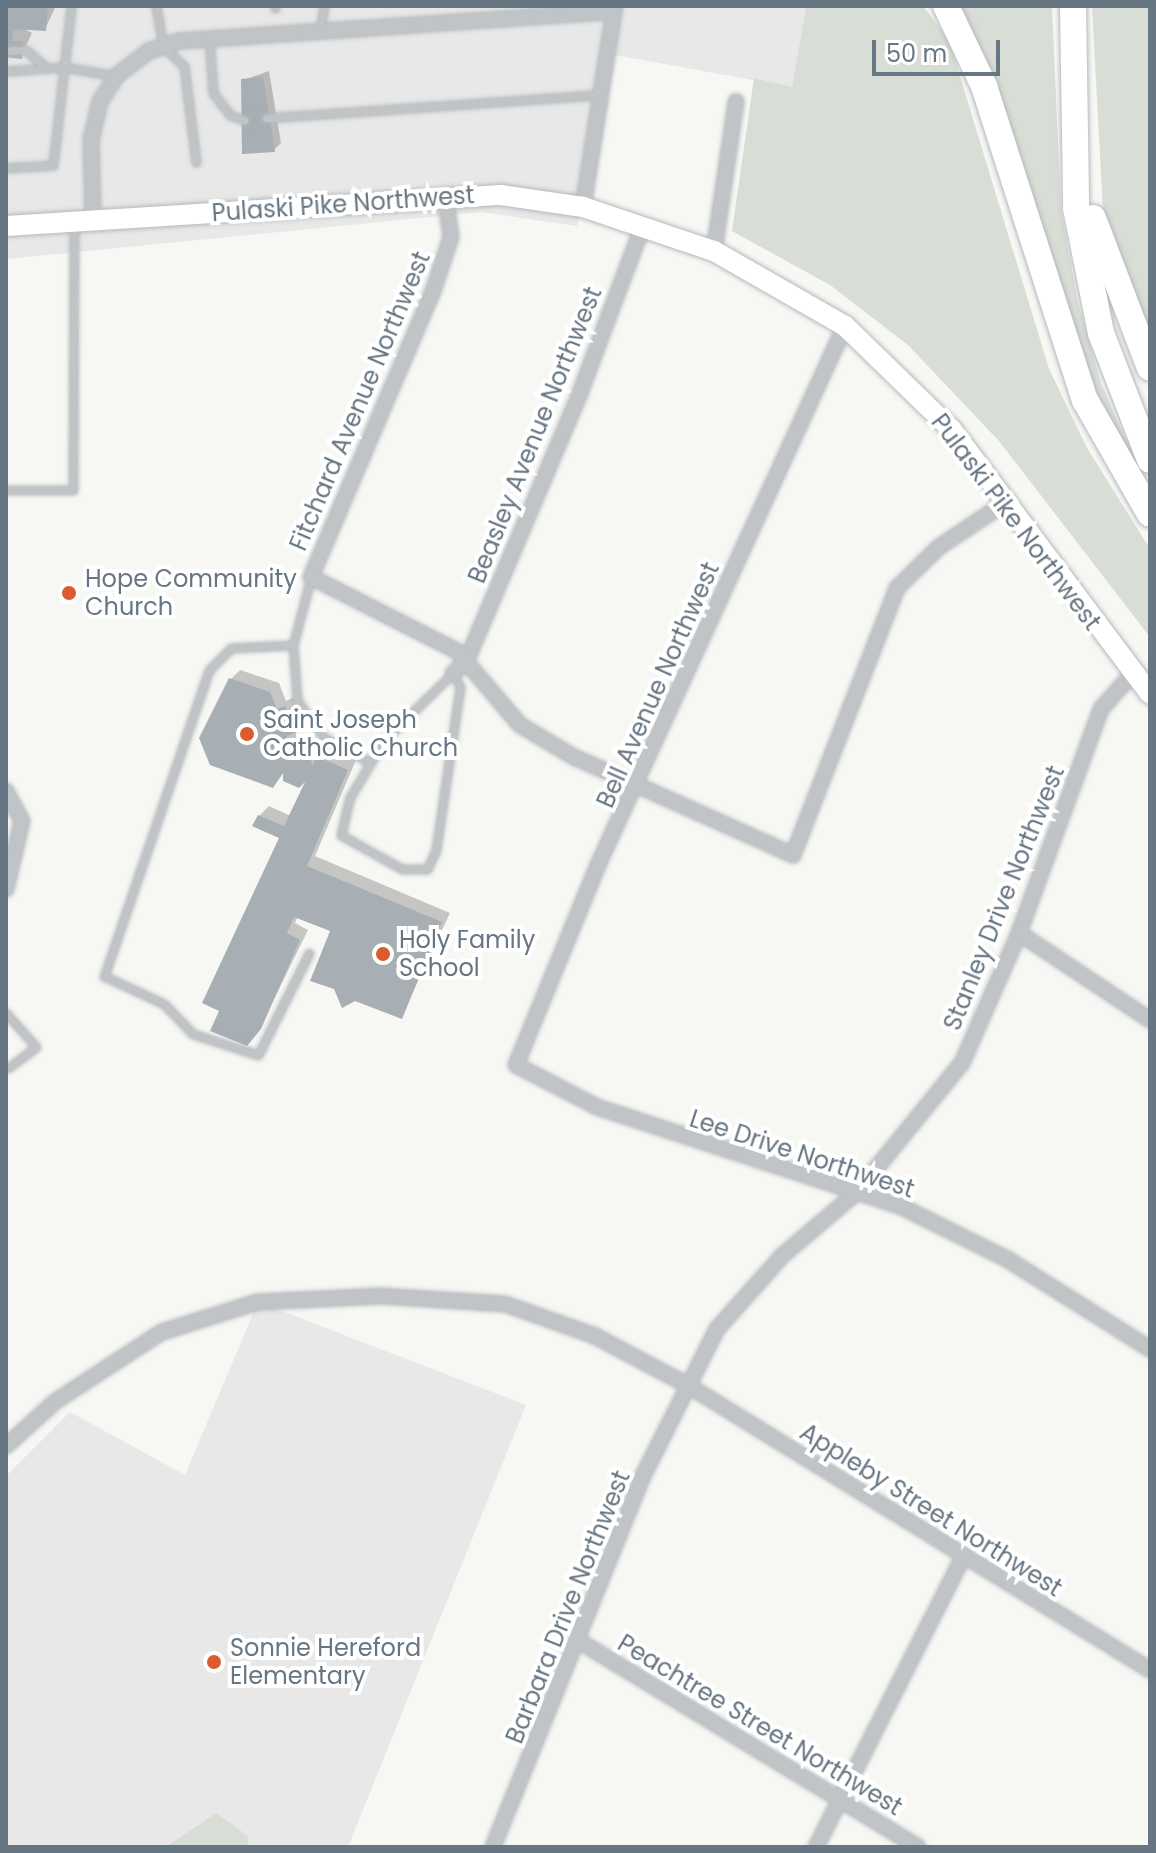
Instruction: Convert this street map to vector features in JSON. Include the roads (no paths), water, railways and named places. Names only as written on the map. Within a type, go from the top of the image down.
[{"type":"highway","points":[[946,6],[984,86],[1085,400],[1150,514]]},
{"type":"highway","points":[[1073,6],[1071,125],[1076,208],[1101,333],[1150,460]]},
{"type":"highway","points":[[1071,125],[1121,309],[1150,368]]},
{"type":"main road","name":"Pulaski Pike Northwest","points":[[6,226],[445,195],[583,207],[714,251],[845,326],[952,430],[1150,694]]},
{"type":"street","points":[[84,221],[91,140],[100,102],[116,76],[163,46],[209,38],[614,8],[595,95],[583,207]]},
{"type":"street","points":[[714,251],[736,102]]},
{"type":"street","name":"Fitchard Avenue Northwest","points":[[311,577],[433,291],[451,237],[445,195]]},
{"type":"street","name":"Beasley Avenue Northwest","points":[[466,662],[643,225]]},
{"type":"street","name":"Bell Avenue Northwest","points":[[516,1065],[598,865],[640,786],[845,326]]},
{"type":"street","points":[[311,577],[466,662],[520,725],[640,786],[793,855],[897,588],[939,547],[1005,503]]},
{"type":"street","points":[[453,673],[466,662]]},
{"type":"street","name":"Stanley Drive Northwest","points":[[689,1386],[717,1329],[783,1255],[857,1192],[962,1063],[1019,933],[1101,709],[1133,673]]},
{"type":"street","points":[[6,791],[22,821],[6,889]]},
{"type":"street","points":[[1019,933],[1150,1020]]},
{"type":"street","name":"Lee Drive Northwest","points":[[516,1065],[597,1107],[857,1192],[1007,1259],[1150,1349]]},
{"type":"street","name":"Appleby Street Northwest","points":[[6,1446],[56,1401],[162,1332],[258,1302],[381,1296],[505,1304],[595,1336],[689,1386],[1150,1670]]},
{"type":"street","name":"Barbara Drive Northwest","points":[[493,1847],[579,1641],[643,1476],[689,1386]]},
{"type":"street","points":[[816,1847],[963,1557]]},
{"type":"street","name":"Peachtree Street Northwest","points":[[579,1641],[918,1847]]},
{"type":"lane","points":[[6,168],[53,165],[71,6]]},
{"type":"lane","points":[[156,6],[163,46],[184,66],[196,162]]},
{"type":"lane","points":[[320,29],[324,6]]},
{"type":"lane","points":[[209,38],[213,93],[230,115],[244,120]]},
{"type":"lane","points":[[6,51],[26,50],[47,68]]},
{"type":"lane","points":[[6,71],[64,67],[116,76]]},
{"type":"lane","points":[[266,118],[595,95]]},
{"type":"lane","points":[[6,490],[73,490],[84,221]]},
{"type":"lane","points":[[311,577],[293,645],[305,719],[367,761]]},
{"type":"lane","points":[[293,645],[231,648],[209,670],[104,976],[164,1004],[193,1034],[258,1055],[309,953]]},
{"type":"lane","points":[[453,673],[460,687],[455,729],[427,869],[402,869],[341,835],[367,761],[453,673]]},
{"type":"lane","points":[[6,1013],[36,1047],[8,1068]]},
{"type":"place","name":"Hope Community Church","points":[[69,593]]},
{"type":"place","name":"Saint Joseph Catholic Church","points":[[247,734]]},
{"type":"place","name":"Holy Family School","points":[[383,954]]},
{"type":"place","name":"Sonnie Hereford Elementary","points":[[214,1662]]}]
